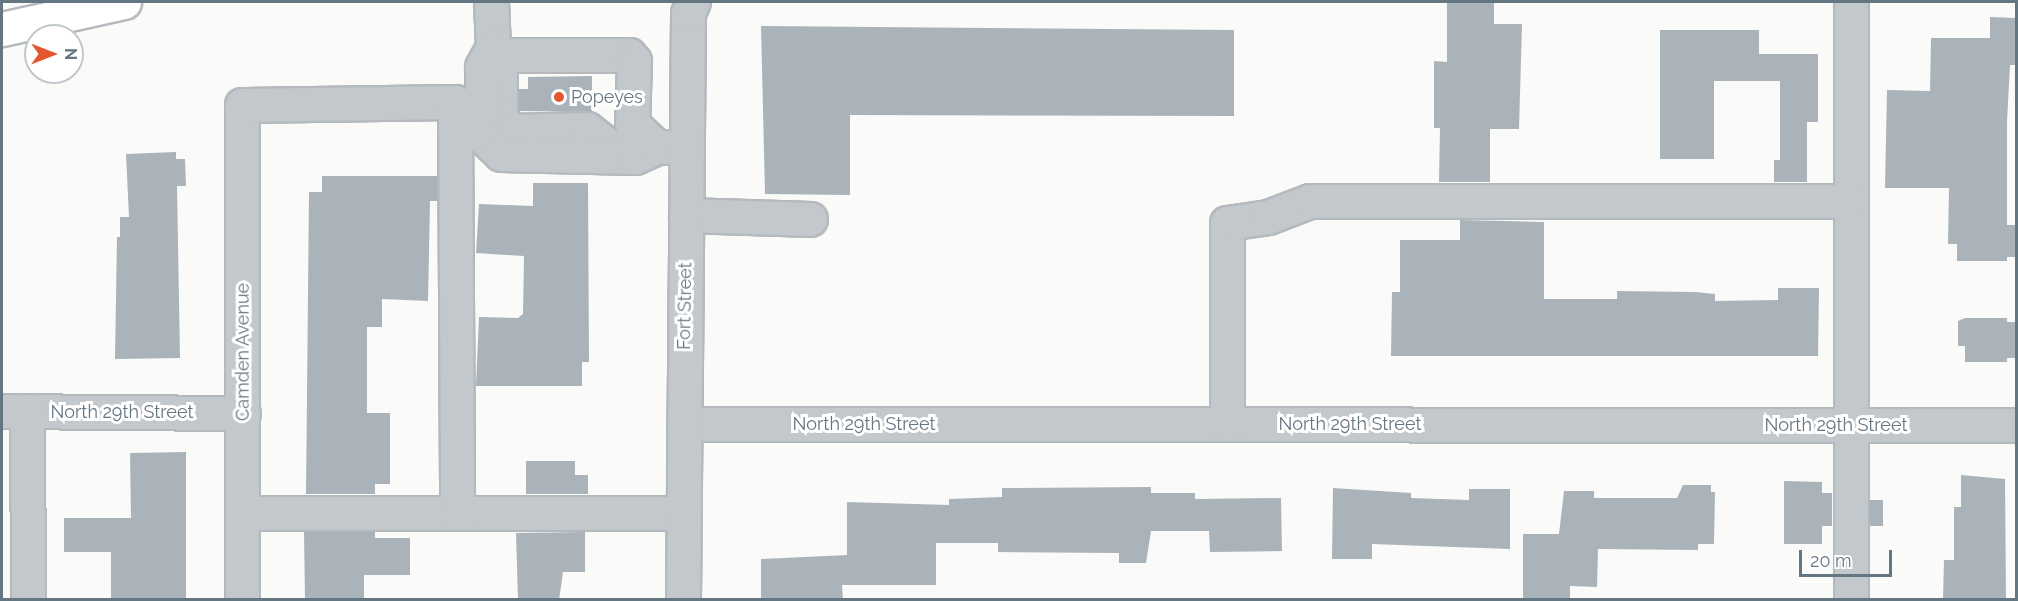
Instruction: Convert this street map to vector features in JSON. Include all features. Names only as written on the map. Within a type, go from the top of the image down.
[{"type":"highway","points":[[2,29],[124,2]]},
{"type":"street","points":[[491,2],[500,117],[510,131],[587,129],[611,148],[660,150]]},
{"type":"street","points":[[1851,2],[1851,600]]},
{"type":"street","name":"Fort Street","points":[[683,600],[686,215],[660,150],[688,5]]},
{"type":"street","points":[[496,51],[629,55],[634,61],[632,124],[660,150]]},
{"type":"street","name":"Camden Avenue","points":[[242,600],[242,105],[455,102],[457,513]]},
{"type":"street","points":[[1227,424],[1227,223],[1268,217],[1310,201],[1850,201]]},
{"type":"street","points":[[686,215],[810,219]]},
{"type":"street","points":[[14,411],[28,600]]},
{"type":"street","name":"North 29th Street","points":[[14,411],[243,413]]},
{"type":"street","name":"North 29th Street","points":[[684,424],[2016,425]]},
{"type":"street","points":[[242,513],[683,513]]},
{"type":"building","points":[[1447,3],[1494,3],[1494,24],[1522,24],[1519,129],[1490,129],[1490,182],[1439,182],[1440,128],[1434,128],[1434,61],[1447,62]]},
{"type":"building","points":[[1990,17],[2016,18],[2016,65],[2010,65],[2007,122],[2007,225],[2016,225],[2016,257],[2007,257],[2007,261],[1957,261],[1957,244],[1948,244],[1949,188],[1885,188],[1887,90],[1930,91],[1931,38],[1990,38]]},
{"type":"building","points":[[761,26],[1234,30],[1234,116],[850,115],[850,195],[765,194]]},
{"type":"building","points":[[1660,30],[1759,30],[1759,54],[1818,54],[1818,122],[1807,122],[1807,182],[1774,182],[1774,160],[1780,160],[1780,81],[1714,81],[1714,159],[1660,159]]},
{"type":"building","points":[[592,76],[592,112],[519,111],[519,89],[528,89],[528,77]]},
{"type":"building","points":[[176,152],[176,159],[185,159],[186,186],[177,186],[180,358],[115,359],[117,237],[120,237],[120,217],[129,217],[126,154]]},
{"type":"building","points":[[322,176],[437,176],[437,201],[430,201],[428,301],[382,299],[382,327],[367,327],[367,413],[390,413],[390,484],[375,484],[375,494],[306,494],[309,192],[322,192]]},
{"type":"building","points":[[533,183],[588,183],[589,362],[582,362],[582,386],[476,386],[479,317],[518,318],[523,314],[524,256],[476,253],[479,204],[533,206]]},
{"type":"building","points":[[1460,220],[1544,222],[1544,299],[1617,299],[1617,291],[1715,294],[1715,301],[1778,300],[1778,288],[1819,288],[1818,356],[1391,356],[1392,292],[1400,292],[1400,240],[1460,240]]},
{"type":"building","points":[[1965,318],[2007,318],[2007,322],[2016,322],[2016,358],[2007,358],[2007,362],[1965,362],[1965,346],[1958,346],[1958,321]]},
{"type":"building","points":[[186,452],[186,599],[111,600],[111,552],[64,552],[64,518],[131,518],[130,453]]},
{"type":"building","points":[[526,461],[575,461],[575,475],[588,475],[588,494],[526,494]]},
{"type":"building","points":[[1961,475],[2005,479],[2006,600],[1943,600],[1944,560],[1954,560],[1954,507],[1961,507]]},
{"type":"building","points":[[1784,481],[1822,482],[1822,493],[1832,493],[1832,526],[1822,526],[1822,544],[1784,544]]},
{"type":"building","points":[[1683,485],[1711,485],[1711,492],[1715,492],[1714,544],[1698,544],[1698,550],[1598,549],[1597,587],[1570,586],[1570,600],[1523,600],[1523,534],[1559,534],[1564,491],[1594,491],[1594,498],[1677,498]]},
{"type":"building","points":[[1151,487],[1151,493],[1195,493],[1195,499],[1281,498],[1282,551],[1210,552],[1209,531],[1151,531],[1146,563],[1119,563],[1119,553],[998,552],[998,543],[936,543],[936,585],[842,585],[843,600],[761,599],[761,559],[847,555],[847,502],[949,505],[949,499],[1002,497],[1002,488]]},
{"type":"building","points":[[1333,488],[1411,493],[1411,498],[1469,500],[1469,489],[1510,489],[1510,549],[1372,544],[1372,559],[1332,559]]},
{"type":"building","points":[[1870,500],[1883,500],[1883,526],[1870,526]]},
{"type":"building","points":[[304,532],[375,532],[375,538],[410,538],[410,575],[364,575],[364,600],[305,600]]},
{"type":"building","points":[[585,532],[585,572],[563,572],[559,600],[518,600],[516,533]]},
{"type":"place","name":"Popeyes","points":[[559,97]]}]
